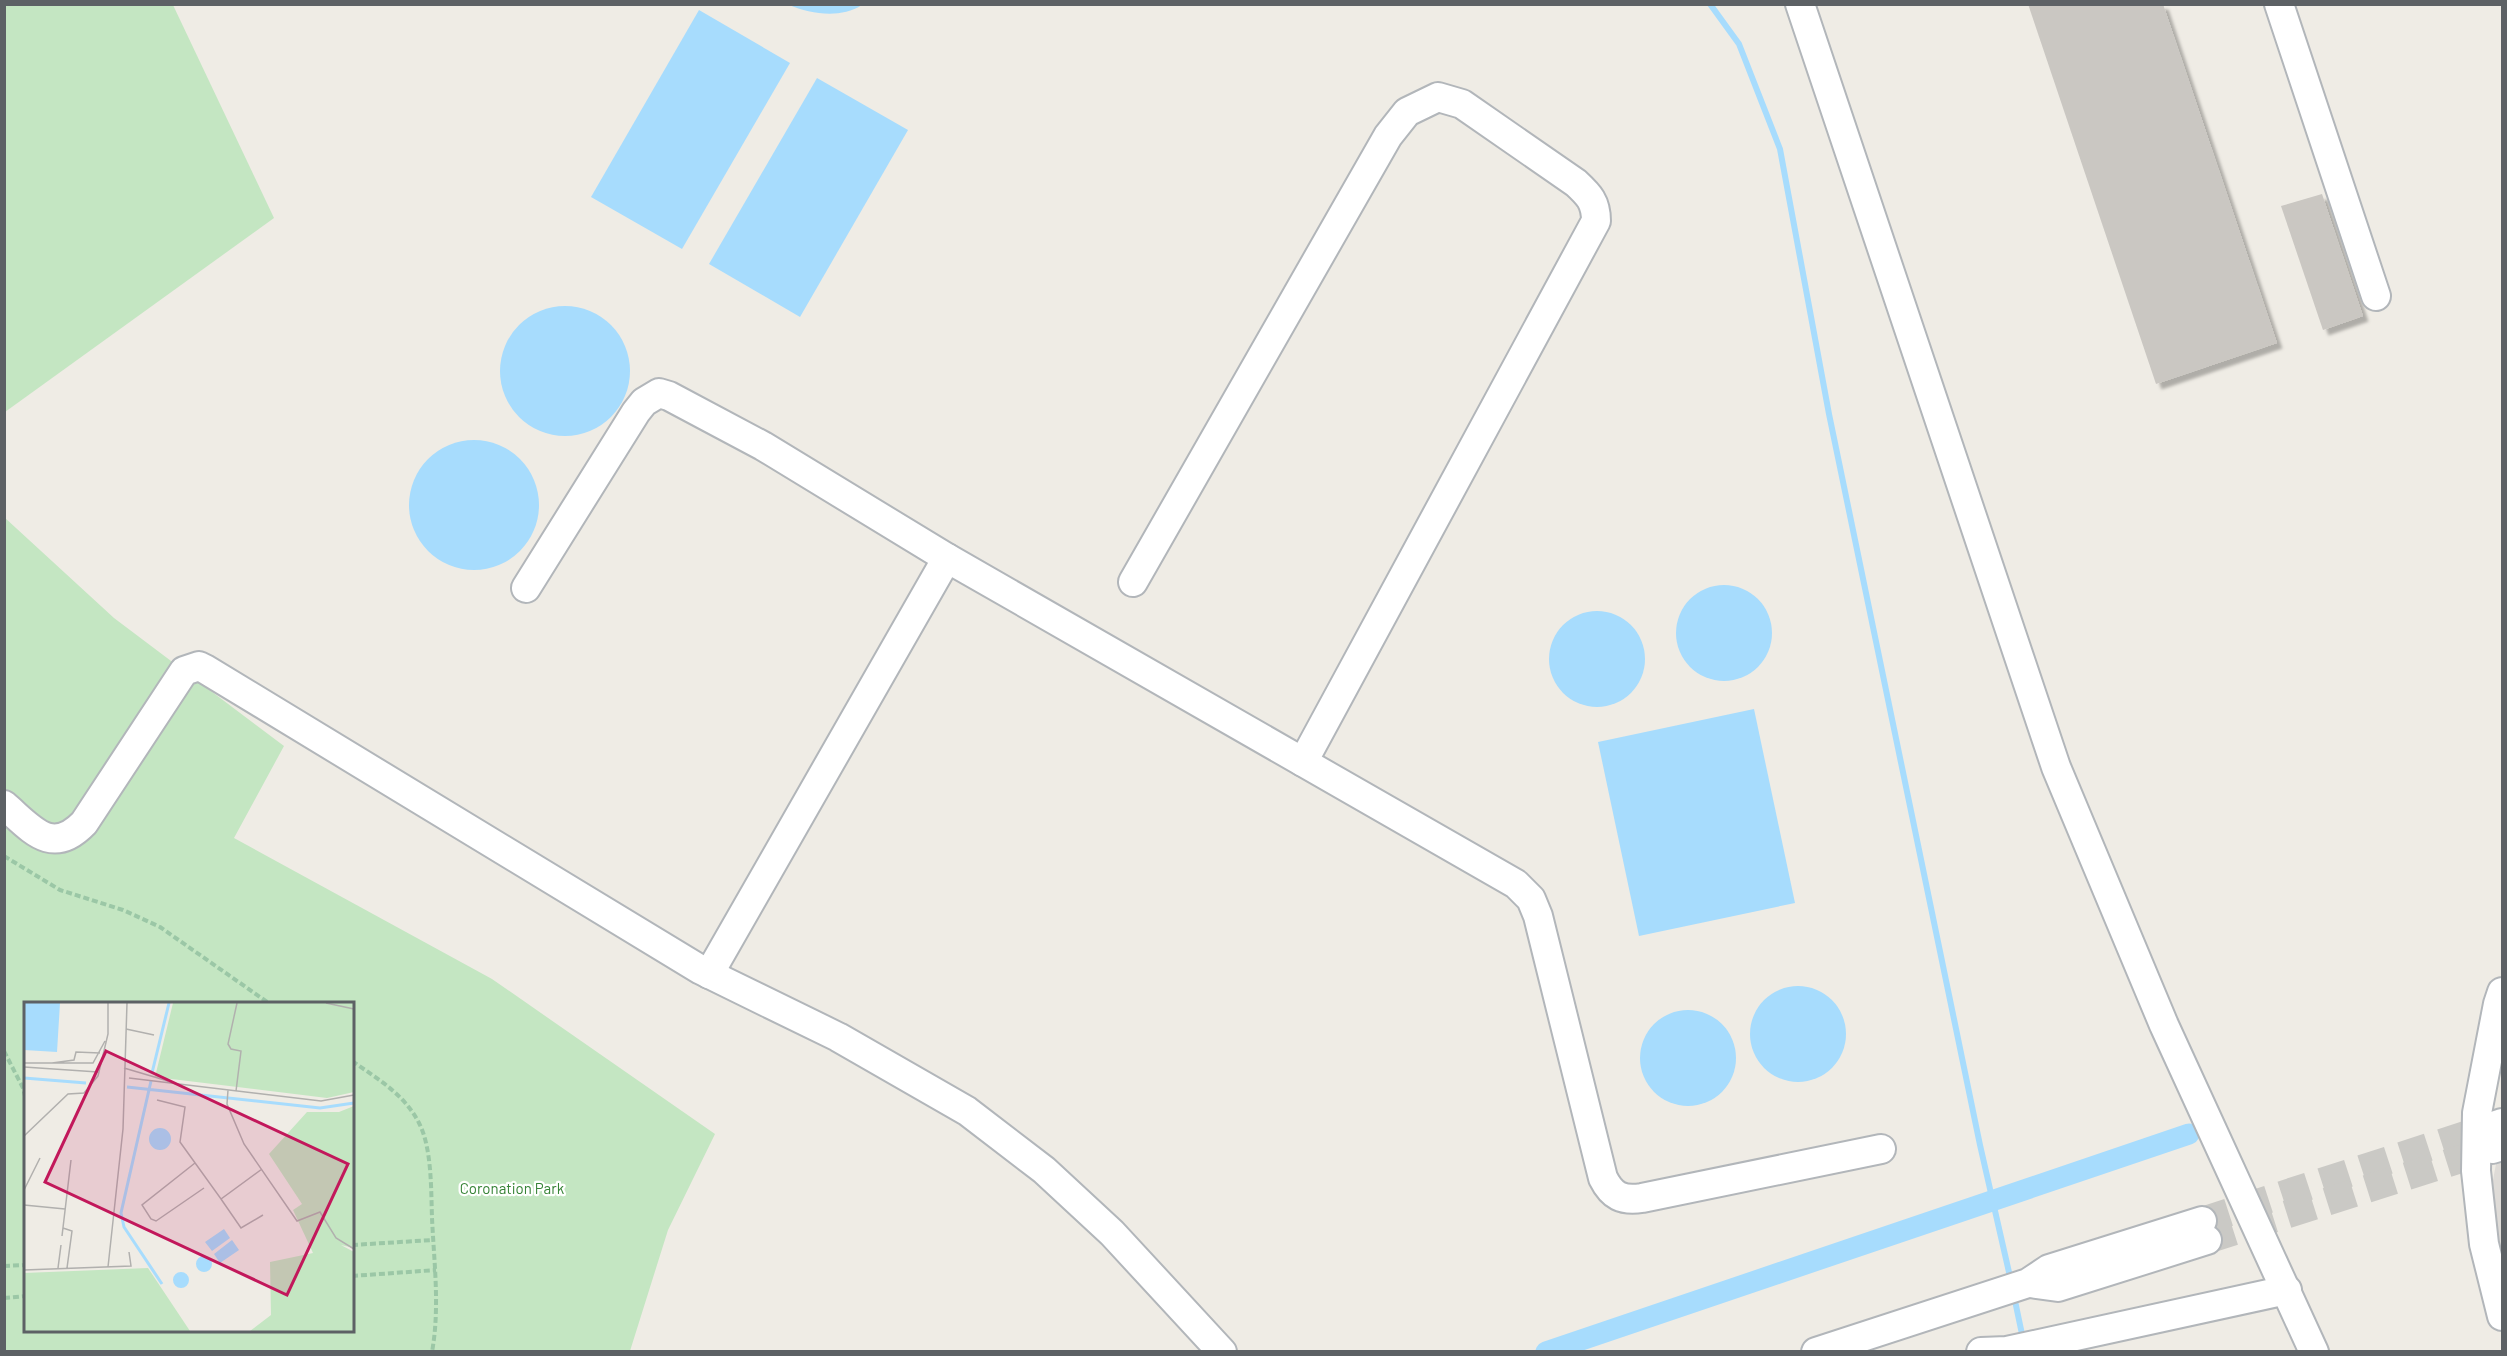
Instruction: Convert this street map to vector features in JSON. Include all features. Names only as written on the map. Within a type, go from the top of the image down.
[{"type":"street","points":[[1800,4],[2056,767],[2164,1024],[2314,1352]]},
{"type":"street","points":[[2279,4],[2376,296]]},
{"type":"street","points":[[1133,582],[1388,136],[1407,112],[1438,98],[1462,104],[1588,194],[1594,202],[1596,221],[1303,762]]},
{"type":"street","points":[[526,588],[636,412],[651,396],[659,393],[669,396],[763,446],[947,558],[1516,884],[1531,899],[1538,916],[1603,1178],[1609,1190],[1619,1198],[1642,1198],[1881,1149]]},
{"type":"street","points":[[709,974],[947,558]]},
{"type":"street","points":[[4,805],[37,834],[47,839],[58,839],[73,834],[84,823],[184,671],[199,666],[709,974],[838,1037],[968,1111],[1044,1170],[1103,1225],[1222,1352]]},
{"type":"street","points":[[2502,992],[2476,1113],[2479,1206],[2484,1244],[2502,1316]]},
{"type":"street","points":[[1816,1352],[2028,1283],[2049,1269],[2204,1230]]},
{"type":"street","points":[[1981,1352],[2007,1351],[2287,1290]]},
{"type":"path","points":[[4,856],[60,890],[123,909],[160,927],[267,1002]]},
{"type":"path","points":[[4,1050],[24,1092]]},
{"type":"path","points":[[354,1062],[393,1089],[408,1105],[420,1124],[424,1138],[436,1270],[432,1352]]},
{"type":"path","points":[[354,1245],[433,1240]]},
{"type":"path","points":[[4,1266],[24,1265]]},
{"type":"path","points":[[354,1276],[436,1270]]},
{"type":"path","points":[[4,1298],[24,1296]]},
{"type":"shaded area","points":[[2502,1157],[2502,1276],[2487,1211],[2497,1159]]},
{"type":"green space","points":[[5,4],[173,5],[274,218],[5,412]]},
{"type":"green space","name":"Coronation Park","points":[[4,517],[114,618],[284,746],[234,838],[492,979],[715,1134],[668,1230],[630,1351],[5,1351]]},
{"type":"water","points":[[862,4],[835,14],[816,13],[789,5]]},
{"type":"water","points":[[699,10],[790,63],[682,249],[591,197]]},
{"type":"water","points":[[817,78],[908,130],[800,317],[709,264]]},
{"type":"water","points":[[565,306],[590,311],[611,325],[625,346],[630,371],[625,396],[611,417],[590,431],[565,436],[540,431],[519,417],[505,396],[500,371],[505,346],[519,325],[540,311]]},
{"type":"water","points":[[474,440],[499,445],[520,459],[534,480],[539,505],[534,530],[520,551],[499,565],[474,570],[449,565],[428,551],[414,530],[409,505],[414,480],[428,459],[449,445]]},
{"type":"water","points":[[1724,585],[1742,589],[1758,599],[1768,615],[1772,633],[1768,651],[1758,667],[1742,677],[1724,681],[1706,677],[1690,667],[1680,651],[1676,633],[1680,615],[1690,599],[1706,589]]},
{"type":"water","points":[[1597,611],[1615,614],[1631,625],[1642,641],[1645,659],[1642,677],[1631,693],[1615,704],[1597,707],[1579,704],[1563,693],[1552,677],[1549,659],[1552,641],[1563,625],[1579,614]]},
{"type":"water","points":[[1754,709],[1795,903],[1639,936],[1598,742]]},
{"type":"water","points":[[1798,986],[1816,989],[1832,1000],[1843,1016],[1846,1034],[1843,1052],[1832,1068],[1816,1079],[1798,1082],[1780,1079],[1764,1068],[1753,1052],[1750,1034],[1753,1016],[1764,1000],[1780,989]]},
{"type":"water","points":[[1688,1010],[1706,1013],[1722,1024],[1733,1040],[1736,1058],[1733,1076],[1722,1092],[1706,1103],[1688,1106],[1670,1103],[1654,1092],[1643,1076],[1640,1058],[1643,1040],[1654,1024],[1670,1013]]},
{"type":"building","points":[[2028,4],[2163,4],[2277,343],[2156,384]]},
{"type":"building","points":[[2322,194],[2363,316],[2323,330],[2281,206]]},
{"type":"waterway","points":[[1710,4],[1739,44],[1780,149],[1829,414],[1980,1145],[2011,1281]]},
{"type":"waterway","points":[[1546,1352],[2189,1134]]},
{"type":"waterway","points":[[2014,1296],[2023,1339]]},
{"type":"tunnel","points":[[2202,1221],[2484,1129]]},
{"type":"tunnel","points":[[2207,1240],[2492,1149]]}]
